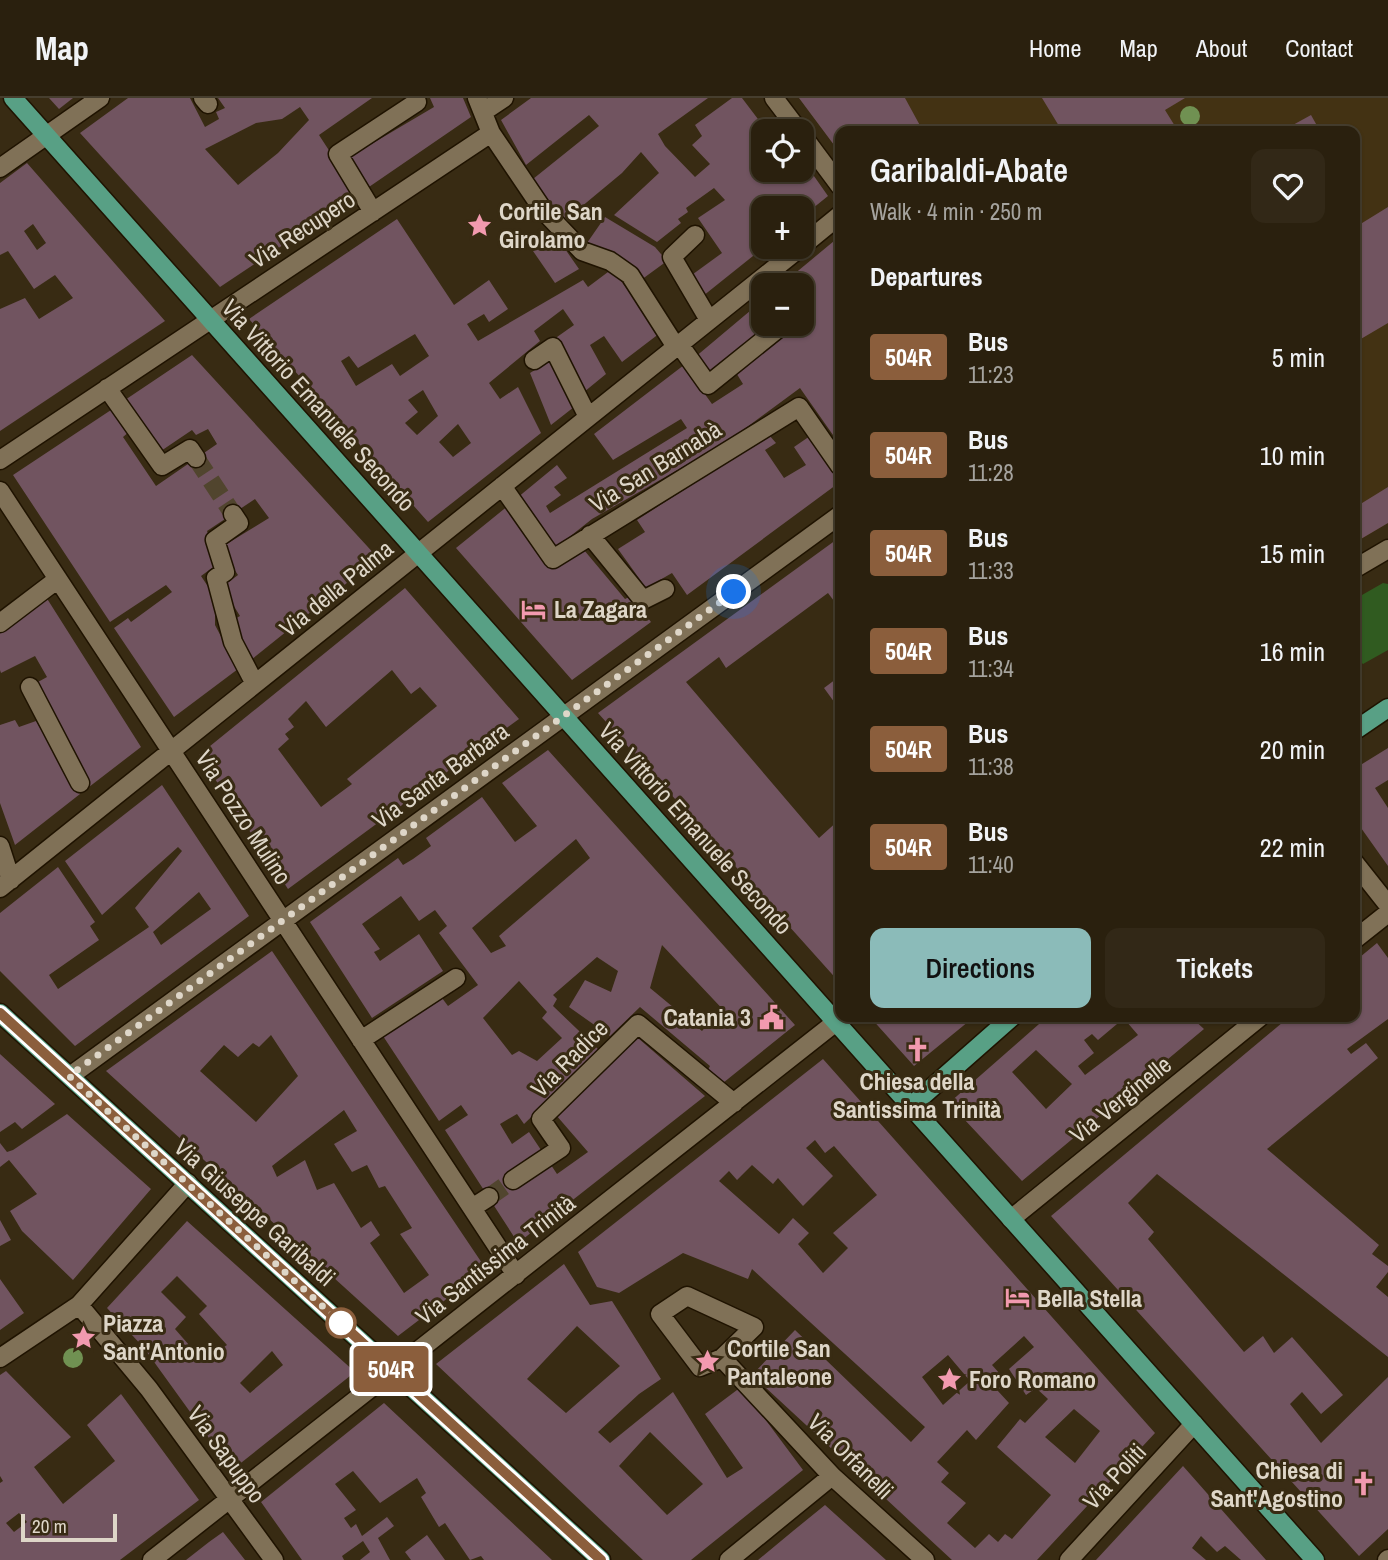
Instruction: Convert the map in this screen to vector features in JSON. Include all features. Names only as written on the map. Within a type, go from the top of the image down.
[{"type":"main road","name":"Via Vittorio Emanuele Secondo","points":[[13,98],[835,1021]]},
{"type":"main road","points":[[1360,727],[1388,708]]},
{"type":"main road","name":"Via Giuseppe Garibaldi","points":[[0,1013],[393,1371],[593,1558]]},
{"type":"main road","name":"Via Vittorio Emanuele Secondo","points":[[836,1022],[1315,1560]]},
{"type":"main road","points":[[911,1106],[1006,1022]]},
{"type":"street","points":[[0,168],[100,98]]},
{"type":"street","points":[[504,98],[480,105],[491,133],[543,211],[582,251],[610,261],[630,275],[708,385],[769,336]]},
{"type":"street","points":[[774,98],[790,119]]},
{"type":"street","points":[[373,212],[338,154],[417,102]]},
{"type":"street","name":"Via Recupero","points":[[0,460],[491,133]]},
{"type":"street","points":[[814,152],[835,179]]},
{"type":"street","name":"Via della Palma","points":[[814,236],[835,219]]},
{"type":"street","points":[[695,235],[671,257],[709,320]]},
{"type":"street","name":"Via della Palma","points":[[5,884],[785,259]]},
{"type":"street","points":[[534,360],[553,347],[588,417]]},
{"type":"street","points":[[107,388],[162,466],[190,449],[196,458]]},
{"type":"street","name":"Via San Barnabà","points":[[502,486],[553,559],[799,407],[835,459]]},
{"type":"street","name":"Via Pozzo Mulino","points":[[0,491],[516,1275]]},
{"type":"street","points":[[233,513],[239,523],[215,540],[225,572],[216,578],[233,642],[255,684]]},
{"type":"street","name":"Via Santa Barbara","points":[[69,1076],[835,519]]},
{"type":"street","points":[[590,535],[643,600],[665,589]]},
{"type":"street","points":[[1360,565],[1388,549]]},
{"type":"street","points":[[0,622],[58,579]]},
{"type":"street","points":[[30,687],[80,783]]},
{"type":"street","points":[[0,846],[5,884]]},
{"type":"street","points":[[1360,870],[1388,905]]},
{"type":"street","points":[[1360,935],[1388,913]]},
{"type":"street","points":[[361,1040],[456,978]]},
{"type":"street","name":"Via Santissima Trinità","points":[[152,1560],[836,1022]]},
{"type":"street","name":"Via Verginelle","points":[[1011,1219],[1254,1022]]},
{"type":"street","name":"Via Radice","points":[[513,1180],[561,1148],[541,1119],[638,1024],[734,1103]]},
{"type":"street","points":[[0,1358],[84,1299],[188,1183]]},
{"type":"street","points":[[472,1208],[489,1197]]},
{"type":"street","points":[[687,1296],[754,1327],[722,1358],[700,1367],[660,1314],[687,1296]]},
{"type":"street","name":"Via Sapuppo","points":[[84,1299],[274,1560]]},
{"type":"street","name":"Via Orfanelli","points":[[722,1358],[832,1476],[925,1560]]},
{"type":"street","name":"Via Politi","points":[[1069,1560],[1194,1424]]},
{"type":"street","points":[[729,1560],[832,1476]]},
{"type":"shaded area","points":[[799,98],[1388,98],[1388,523],[1360,540],[1360,126],[835,126],[835,146]]},
{"type":"green space","points":[[1383,583],[1388,584],[1388,650],[1363,664],[1360,661],[1360,596]]},
{"type":"building","points":[[49,98],[73,98],[59,109]]},
{"type":"building","points":[[128,98],[190,98],[205,127],[219,119],[216,112],[225,108],[218,98],[372,98],[319,135],[358,195],[220,287],[80,133]],"holes":[[[300,107],[309,120],[278,153],[238,185],[205,149],[256,123],[282,119]]]},
{"type":"building","points":[[430,98],[463,98],[471,117],[366,189],[346,159],[434,107]]},
{"type":"building","points":[[531,98],[708,98],[658,134],[665,146],[695,177],[710,164],[692,145],[702,136],[695,125],[732,98],[742,98],[758,119],[751,119],[751,182],[814,182],[814,176],[828,196],[814,207],[814,196],[751,196],[751,258],[703,296],[689,277],[722,253],[698,218],[725,200],[714,188],[686,208],[688,212],[678,219],[681,223],[657,242],[614,215],[659,173],[641,152],[622,173],[563,222],[533,179],[599,126],[589,115],[526,165],[501,120]]},
{"type":"building","points":[[799,98],[905,98],[920,126],[835,126],[835,146]]},
{"type":"building","points":[[1042,98],[1185,98],[1165,110],[1175,126],[1059,126]]},
{"type":"building","points":[[1311,115],[1317,126],[1291,126]]},
{"type":"building","points":[[27,163],[165,321],[0,431],[0,309],[25,298],[39,319],[73,298],[55,275],[34,289],[8,251],[0,255],[0,183]],"holes":[[[33,224],[46,243],[37,250],[24,231]]]},
{"type":"building","points":[[1388,207],[1388,323],[1360,339],[1360,224]]},
{"type":"building","points":[[605,217],[655,247],[667,261],[641,280],[612,256],[587,243]]},
{"type":"building","points":[[397,219],[454,305],[489,280],[508,309],[489,322],[484,314],[467,324],[478,341],[583,280],[588,287],[612,269],[660,333],[622,362],[604,336],[590,345],[606,374],[584,392],[557,337],[574,325],[563,309],[534,331],[540,341],[489,383],[500,399],[518,387],[541,433],[428,522],[249,319]],"holes":[[[415,334],[429,356],[400,376],[392,364],[356,386],[341,361],[349,356],[358,368]],[[423,390],[438,416],[417,435],[405,423],[418,412],[408,400]],[[458,424],[471,443],[453,457],[439,442]]]},
{"type":"building","points":[[556,236],[579,269],[555,283],[533,251]]},
{"type":"building","points":[[835,240],[835,438],[800,388],[728,441],[592,519],[553,550],[517,498],[557,465],[567,478],[554,487],[561,495],[546,506],[550,513],[687,428],[681,419],[613,460],[594,434],[684,365],[712,404],[743,384],[735,371],[785,336],[814,336],[814,273],[795,273]]},
{"type":"building","points":[[751,310],[751,336],[756,336],[707,376],[694,358]]},
{"type":"building","points":[[192,355],[378,558],[251,660],[231,621],[240,616],[222,587],[238,575],[220,548],[269,518],[255,499],[207,531],[219,563],[201,576],[215,597],[215,625],[238,669],[174,717],[114,628],[128,618],[131,622],[172,592],[166,585],[110,622],[13,475],[114,408],[130,431],[123,437],[156,486],[217,444],[208,429],[196,435],[192,430],[158,453],[122,402]]},
{"type":"building","points":[[551,360],[574,407],[551,425],[530,373]]},
{"type":"building","points":[[769,435],[776,443],[765,450],[784,478],[806,465],[794,447],[810,436],[835,474],[835,486],[687,595],[672,573],[646,588],[618,549],[645,532],[637,520]]},
{"type":"building","points":[[1388,487],[1388,523],[1360,539],[1360,504]]},
{"type":"building","points":[[509,505],[552,569],[584,550],[625,599],[631,596],[651,622],[572,680],[456,548]]},
{"type":"building","points":[[835,541],[835,602],[828,593],[726,668],[719,657],[686,682],[819,838],[835,824],[835,977],[598,713]]},
{"type":"building","points":[[405,588],[519,719],[288,889],[199,755]],"holes":[[[392,670],[411,694],[420,687],[437,706],[347,779],[352,784],[321,807],[278,749],[289,739],[285,734],[294,727],[288,719],[306,701],[326,727]]]},
{"type":"building","points":[[46,597],[141,747],[89,787],[38,682],[47,677],[35,656],[1,673],[0,670],[0,633]]},
{"type":"building","points":[[835,680],[835,703],[824,688]]},
{"type":"building","points":[[15,720],[19,727],[36,721],[80,794],[15,845],[0,803],[0,725]]},
{"type":"building","points":[[1388,748],[1388,780],[1375,788],[1388,808],[1388,866],[1360,826],[1360,765]]},
{"type":"building","points":[[548,750],[795,1025],[723,1083],[707,1072],[710,1066],[640,1007],[610,1036],[569,1007],[585,980],[611,992],[618,971],[597,957],[553,995],[557,999],[553,1006],[600,1051],[524,1124],[517,1114],[500,1124],[512,1144],[529,1132],[557,1174],[588,1152],[556,1115],[638,1038],[705,1096],[518,1243],[445,1130],[468,1115],[461,1105],[439,1121],[383,1036],[442,998],[448,1006],[478,985],[439,933],[447,926],[435,910],[419,921],[401,896],[362,924],[380,949],[374,952],[380,961],[419,934],[443,971],[372,1018],[310,922],[398,858],[403,865],[431,846],[426,838],[482,797],[515,842],[537,826],[502,783]],"holes":[[[576,839],[590,858],[499,936],[506,946],[491,953],[472,928]],[[662,945],[730,1017],[725,1023],[715,1016],[702,1031],[650,988]],[[519,981],[547,1012],[542,1018],[562,1038],[537,1061],[519,1051],[512,1055],[483,1018]]]},
{"type":"building","points":[[162,785],[249,916],[75,1046],[0,971],[0,913],[58,867],[95,922],[90,926],[99,940],[49,975],[58,989],[149,927],[135,908],[182,851],[178,847],[102,915],[65,861]],"holes":[[[199,892],[211,909],[161,945],[153,932]]]},
{"type":"building","points":[[1377,943],[1388,958],[1388,1019],[1347,1049],[1351,1054],[1366,1043],[1378,1058],[1267,1149],[1379,1245],[1372,1254],[1388,1266],[1388,1272],[1376,1287],[1388,1297],[1388,1357],[1157,1174],[1128,1203],[1154,1232],[1148,1239],[1244,1352],[1263,1336],[1274,1353],[1292,1337],[1343,1395],[1321,1414],[1302,1392],[1290,1404],[1321,1443],[1388,1377],[1388,1529],[1359,1556],[1051,1216],[1283,1022],[1360,1022],[1360,957]]},
{"type":"building","points":[[272,951],[486,1269],[398,1336],[106,1071]],"holes":[[[271,1035],[298,1076],[256,1122],[200,1071],[224,1045],[238,1057],[253,1043],[259,1047]],[[344,1110],[357,1131],[334,1144],[352,1172],[367,1165],[379,1188],[385,1186],[412,1228],[400,1234],[429,1275],[404,1293],[370,1243],[380,1235],[371,1221],[361,1228],[334,1183],[317,1190],[305,1160],[277,1177],[272,1166]]]},
{"type":"building","name":"Chiesa della Santissima Trinità","points":[[874,1022],[968,1022],[914,1066]]},
{"type":"building","points":[[1041,1022],[1117,1024],[1098,1040],[1092,1034],[1084,1040],[1094,1053],[1078,1066],[1085,1075],[1138,1035],[1127,1022],[1196,1022],[1204,1029],[1022,1181],[949,1103]],"holes":[[[1036,1050],[1072,1084],[1046,1109],[1012,1072]]]},
{"type":"building","points":[[0,1054],[55,1104],[22,1129],[15,1122],[0,1132]]},
{"type":"building","points":[[823,1059],[1155,1433],[1037,1560],[952,1560],[752,1375],[795,1330],[911,1442],[925,1427],[752,1269],[748,1279],[683,1253],[619,1293],[597,1287],[578,1252]],"holes":[[[815,1140],[825,1153],[834,1146],[877,1195],[833,1233],[848,1248],[823,1273],[798,1244],[809,1233],[793,1218],[779,1234],[719,1181],[729,1171],[737,1180],[752,1165],[773,1184],[778,1178],[803,1206],[833,1176],[806,1148]],[[1024,1336],[1034,1347],[1009,1369],[1026,1395],[1036,1388],[1048,1399],[1025,1423],[1020,1419],[997,1447],[1051,1495],[1012,1539],[1005,1534],[998,1542],[989,1534],[975,1548],[947,1523],[966,1503],[941,1482],[949,1473],[937,1462],[967,1430],[976,1440],[1009,1403],[997,1390],[1008,1383],[992,1365]],[[948,1355],[970,1381],[943,1405],[922,1377]],[[1074,1409],[1100,1431],[1075,1463],[1045,1437]]]},
{"type":"building","points":[[67,1114],[151,1189],[73,1280],[22,1231],[10,1211],[37,1194],[9,1160],[0,1167],[0,1143],[7,1152],[13,1150]]},
{"type":"building","points":[[0,1220],[11,1240],[0,1246]]},
{"type":"building","points":[[187,1221],[355,1372],[232,1470],[144,1348],[107,1308]],"holes":[[[177,1276],[207,1306],[199,1314],[227,1345],[203,1361],[175,1329],[186,1317],[161,1292]],[[272,1351],[283,1365],[250,1393],[240,1383]]]},
{"type":"building","points":[[564,1264],[590,1305],[612,1301],[661,1379],[639,1394],[598,1432],[610,1443],[673,1392],[727,1478],[743,1468],[705,1414],[741,1387],[803,1470],[691,1560],[643,1560],[436,1364]],"holes":[[[577,1326],[620,1366],[566,1413],[527,1379]],[[650,1432],[703,1484],[667,1515],[619,1466]]]},
{"type":"building","points":[[0,1279],[24,1313],[0,1330]]},
{"type":"building","points":[[6,1371],[71,1437],[34,1467],[63,1504],[115,1461],[87,1425],[121,1394],[199,1500],[120,1560],[0,1560],[0,1483],[3,1481],[0,1476],[0,1375]],"holes":[[[19,1513],[27,1522],[14,1532],[6,1523]]]},
{"type":"building","points":[[384,1403],[552,1560],[484,1560],[481,1556],[470,1560],[445,1523],[439,1527],[421,1497],[426,1493],[417,1478],[380,1503],[353,1471],[335,1484],[356,1510],[344,1518],[351,1528],[356,1524],[362,1536],[387,1517],[394,1526],[378,1538],[390,1560],[360,1560],[370,1552],[363,1541],[342,1556],[344,1560],[302,1560],[261,1502]]},
{"type":"building","points":[[1183,1466],[1266,1560],[1241,1560],[1225,1546],[1217,1552],[1201,1536],[1192,1548],[1206,1560],[1096,1560]]},
{"type":"building","points":[[825,1505],[886,1560],[758,1560],[793,1531]]},
{"type":"building","points":[[223,1532],[245,1560],[186,1560],[209,1542]]},
{"type":"building","points":[[427,1535],[445,1560],[411,1560],[405,1552]]},
{"type":"tunnel","points":[[196,458],[233,514]]},
{"type":"tunnel","points":[[489,1197],[513,1180]]},
{"type":"bus line","name":"504R","points":[[0,1013],[601,1560]]},
{"type":"place","name":"Cortile San Girolamo","points":[[479,225]]},
{"type":"place","name":"La Zagara","points":[[534,609]]},
{"type":"place","name":"Catania 3","points":[[771,1017]]},
{"type":"place","name":"Chiesa della Santissima Trinità","points":[[917,1050]]},
{"type":"place","name":"Bella Stella","points":[[1017,1298]]},
{"type":"place","name":"Piazza Sant'Antonio","points":[[83,1337]]},
{"type":"place","name":"Cortile San Pantaleone","points":[[707,1362]]},
{"type":"place","name":"Foro Romano","points":[[949,1379]]},
{"type":"place","name":"Chiesa di Sant'Agostino","points":[[1363,1484]]},
{"type":"route","points":[[341,1323],[69,1076],[734,592]]}]
